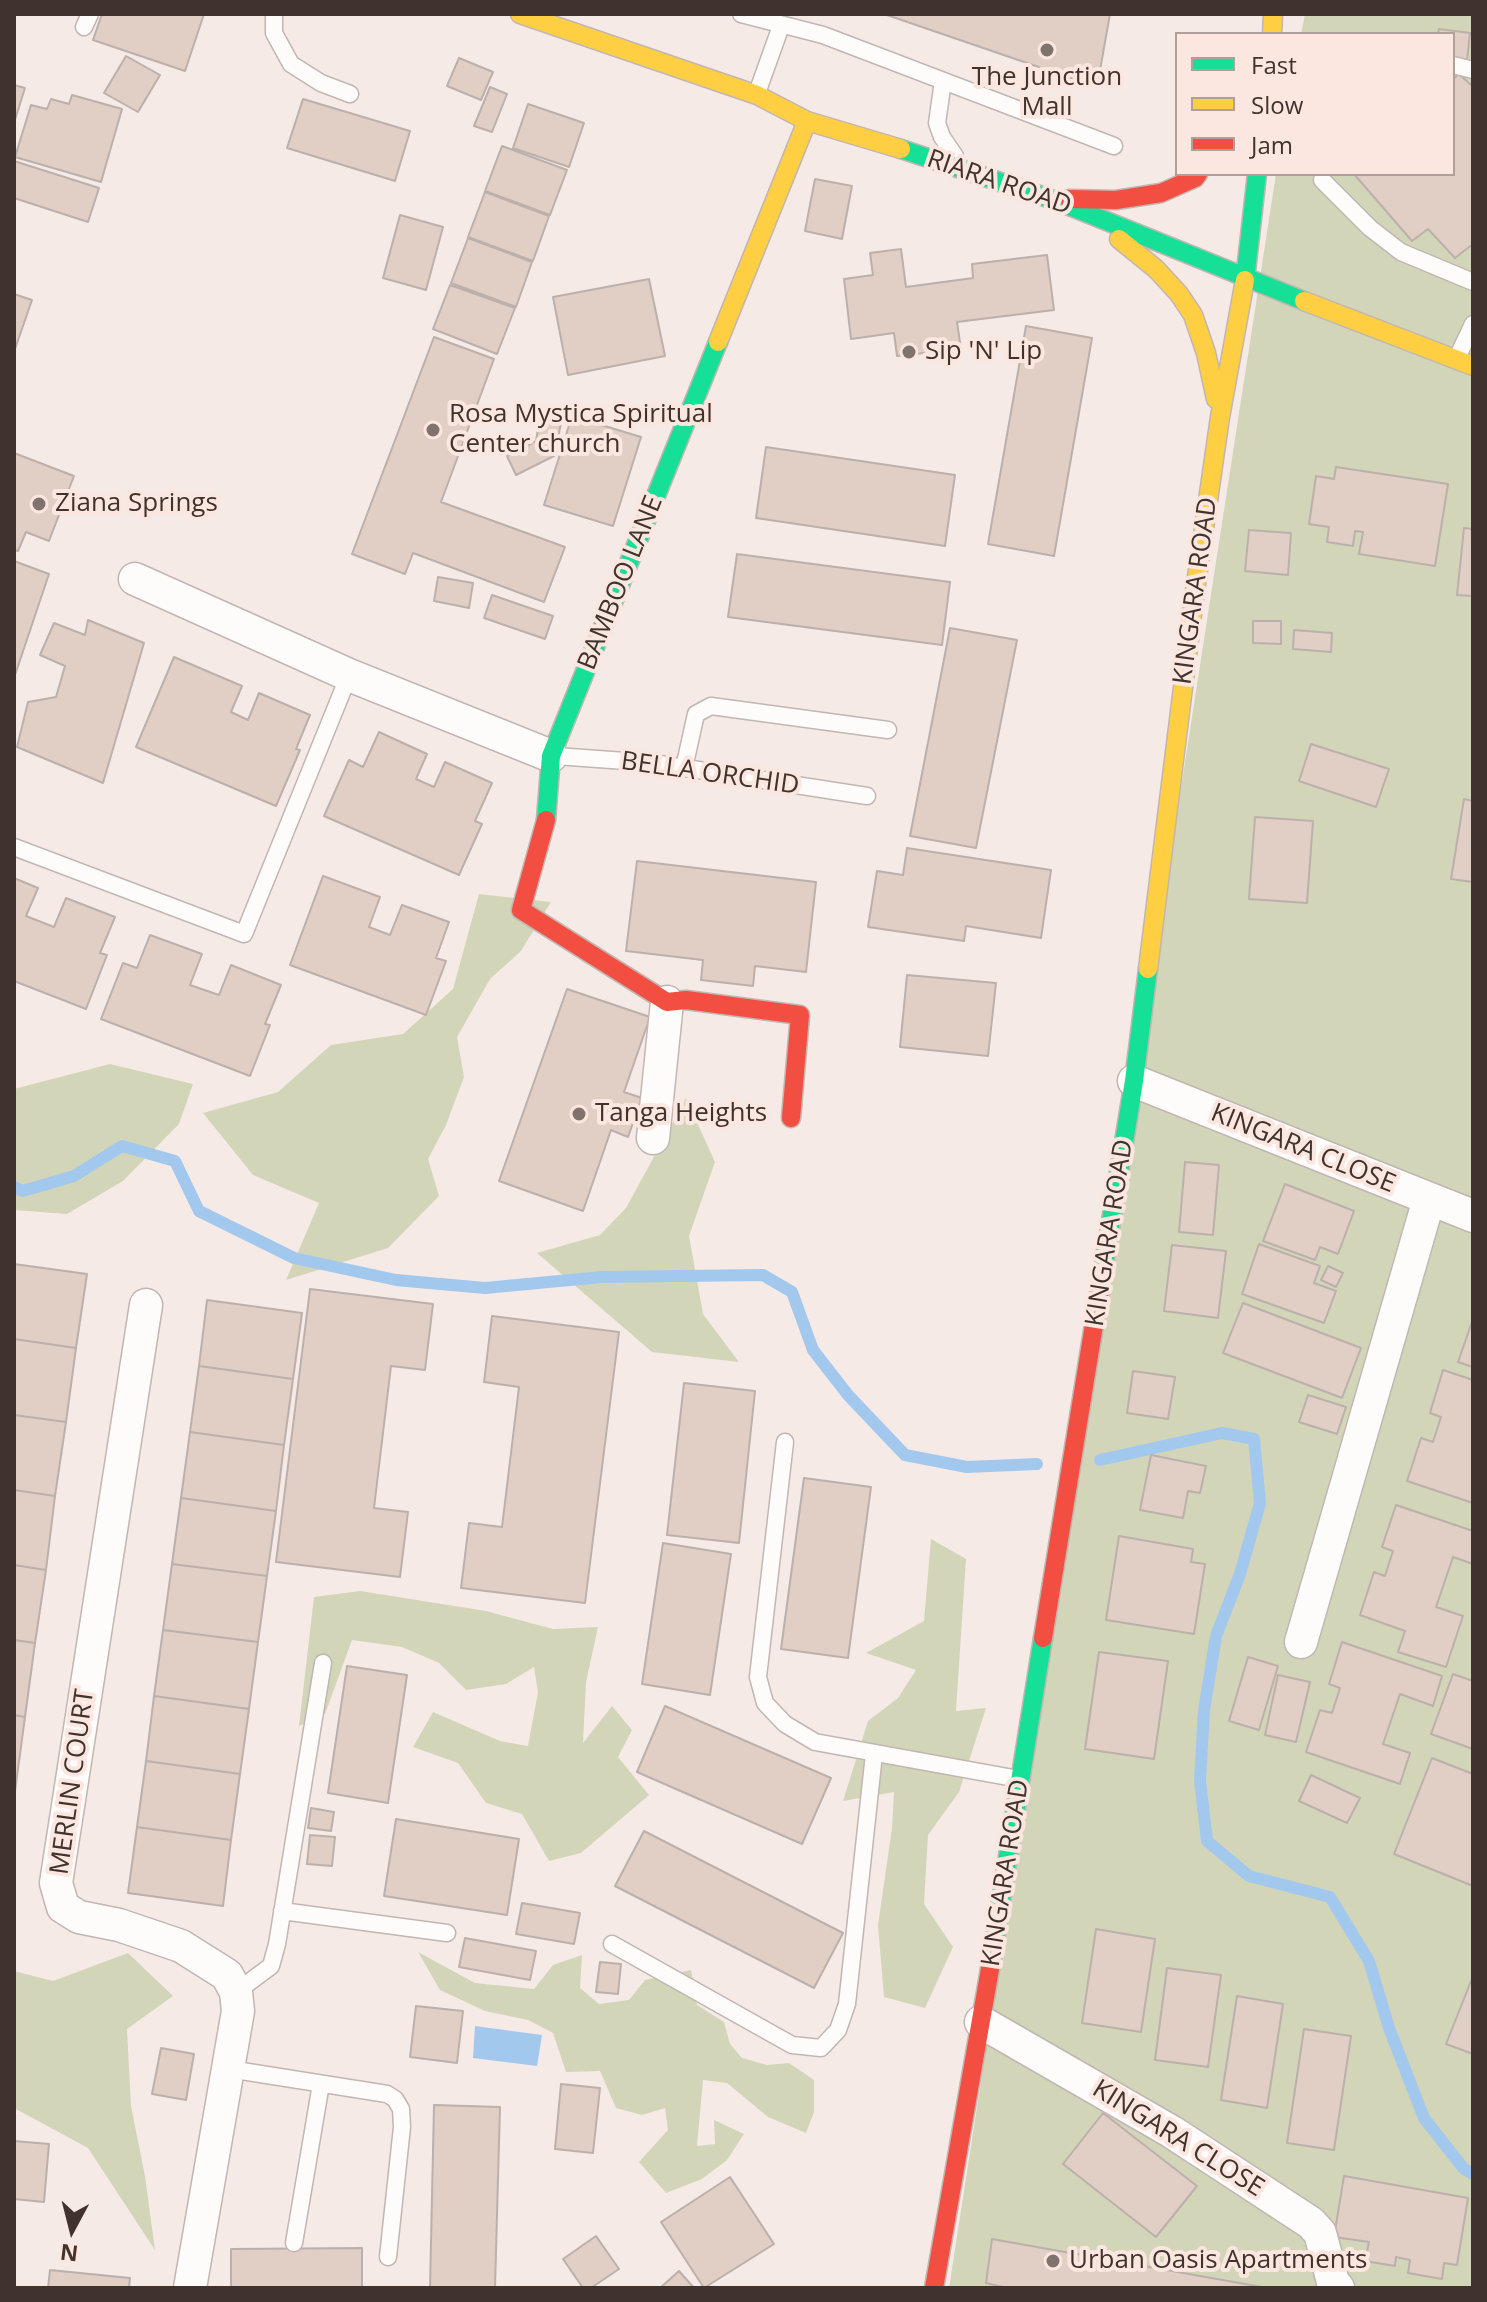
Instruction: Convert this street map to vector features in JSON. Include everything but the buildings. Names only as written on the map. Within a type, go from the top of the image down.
[{"type":"main road","name":"RIARA ROAD","points":[[520,14],[757,95],[807,121],[962,168],[1047,198],[1465,363]]},
{"type":"main road","name":"BAMBOO LANE","points":[[667,1002],[521,910],[546,827],[551,756],[807,121]]},
{"type":"main road","points":[[1047,198],[1116,200],[1146,196],[1161,193],[1196,176]]},
{"type":"main road","name":"KINGARA ROAD","points":[[934,2288],[981,2022],[1134,1081],[1195,591],[1220,417],[1245,278],[1257,176]]},
{"type":"main road","points":[[1088,214],[1156,269],[1193,315],[1206,353],[1220,417]]},
{"type":"main road","points":[[667,1002],[686,1000],[800,1015],[791,1118]]},
{"type":"street","points":[[135,579],[349,675],[551,756]]},
{"type":"street","points":[[653,1138],[667,1002]]},
{"type":"street","name":"KINGARA CLOSE","points":[[1134,1081],[1473,1216]]},
{"type":"street","points":[[1301,1642],[1429,1199]]},
{"type":"street","name":"MERLIN COURT","points":[[146,1305],[56,1883],[63,1907],[79,1917],[119,1925],[181,1946],[227,1975],[236,1992]]},
{"type":"street","points":[[190,2288],[229,2069],[238,2011],[236,1992]]},
{"type":"street","name":"KINGARA CLOSE","points":[[981,2022],[1172,2132],[1311,2223],[1320,2233],[1333,2282],[1338,2288]]},
{"type":"lane","points":[[274,14],[274,33],[291,64],[321,83],[350,94]]},
{"type":"lane","points":[[741,14],[823,35],[1114,146]]},
{"type":"lane","points":[[757,95],[781,26]]},
{"type":"lane","points":[[943,81],[937,123],[942,137],[962,168]]},
{"type":"lane","points":[[1322,180],[1349,209],[1401,252],[1473,282]]},
{"type":"lane","points":[[1465,363],[1473,324]]},
{"type":"lane","points":[[14,847],[244,934],[349,675]]},
{"type":"lane","points":[[684,768],[696,714],[711,706],[888,730]]},
{"type":"lane","name":"BELLA ORCHID","points":[[551,756],[684,768],[867,796]]},
{"type":"lane","points":[[785,1442],[758,1677],[765,1703],[785,1724],[815,1742],[1021,1779]]},
{"type":"lane","points":[[236,1992],[271,1966],[323,1663]]},
{"type":"lane","points":[[612,1944],[792,2045],[821,2048],[838,2030],[847,2004],[874,1754]]},
{"type":"lane","points":[[282,1911],[447,1933]]},
{"type":"lane","points":[[229,2069],[387,2094],[401,2109],[402,2127],[388,2257]]},
{"type":"lane","points":[[294,2243],[321,2084]]},
{"type":"green space","points":[[1305,14],[1473,14],[1473,2288],[949,2288],[1276,176],[1455,176],[1455,32],[1301,32]]},
{"type":"green space","points":[[479,894],[551,902],[521,951],[490,979],[457,1037],[464,1077],[446,1125],[428,1159],[439,1196],[388,1248],[286,1280],[319,1203],[253,1175],[203,1113],[278,1092],[331,1045],[403,1034],[453,989]]},
{"type":"green space","points":[[110,1064],[193,1084],[179,1124],[123,1181],[67,1214],[14,1210],[14,1089]]},
{"type":"green space","points":[[686,1098],[715,1162],[689,1236],[703,1314],[739,1362],[652,1352],[537,1253],[600,1235],[626,1208]]},
{"type":"green space","points":[[931,1539],[966,1559],[956,1711],[986,1708],[959,1792],[928,1835],[924,1904],[953,1947],[925,2008],[884,1997],[878,1925],[894,1792],[843,1801],[868,1721],[898,1698],[916,1670],[866,1653],[924,1621]]},
{"type":"green space","points":[[360,1591],[486,1611],[553,1629],[598,1627],[586,1682],[583,1743],[612,1706],[632,1730],[618,1757],[649,1795],[581,1853],[549,1861],[522,1814],[486,1803],[458,1763],[413,1747],[433,1712],[500,1741],[528,1746],[538,1692],[534,1667],[506,1684],[466,1690],[439,1663],[402,1647],[352,1640],[325,1714],[299,1726],[314,1597]]},
{"type":"green space","points":[[418,1952],[475,1983],[534,1989],[553,1965],[582,1955],[580,1988],[599,2004],[629,2000],[645,1980],[691,1970],[697,2005],[724,2022],[730,2044],[742,2058],[767,2065],[789,2063],[814,2080],[814,2112],[806,2133],[768,2117],[727,2083],[703,2080],[697,2146],[715,2144],[714,2120],[744,2134],[727,2160],[702,2179],[666,2193],[639,2162],[668,2130],[665,2108],[642,2115],[616,2108],[600,2071],[566,2072],[553,2033],[528,2020],[485,2011],[440,1990]]},
{"type":"green space","points":[[128,1953],[173,1996],[127,2029],[131,2106],[155,2250],[88,2148],[14,2108],[14,1971],[53,1981]]},
{"type":"water","points":[[475,2026],[542,2035],[537,2066],[473,2058]]},
{"type":"waterway","points":[[14,1187],[23,1191],[74,1176],[122,1146],[175,1161],[199,1211],[294,1258],[396,1280],[485,1288],[602,1277],[763,1275],[792,1292],[813,1350],[848,1395],[905,1455],[967,1467],[1037,1464]]},
{"type":"waterway","points":[[1100,1460],[1222,1433],[1254,1439],[1260,1503],[1240,1574],[1216,1636],[1204,1710],[1200,1781],[1207,1841],[1249,1876],[1330,1897],[1369,1961],[1389,2028],[1424,2118],[1464,2169],[1473,2174]]},
{"type":"traffic: fast","points":[[901,149],[1057,201],[1304,301]]},
{"type":"traffic: fast","points":[[1245,280],[1257,176]]},
{"type":"traffic: fast","points":[[546,820],[551,756],[718,342]]},
{"type":"traffic: fast","points":[[1101,1282],[1134,1081],[1148,969]]},
{"type":"traffic: fast","points":[[990,1969],[1043,1638]]},
{"type":"traffic: slow","points":[[520,14],[757,95],[807,121],[901,149]]},
{"type":"traffic: slow","points":[[1272,32],[1273,14]]},
{"type":"traffic: slow","points":[[718,342],[807,121]]},
{"type":"traffic: slow","points":[[1119,239],[1156,269],[1193,315],[1206,353],[1216,399]]},
{"type":"traffic: slow","points":[[1148,969],[1195,591],[1220,417],[1245,280]]},
{"type":"traffic: slow","points":[[1304,301],[1473,366]]},
{"type":"traffic: jam","points":[[1069,199],[1116,200],[1161,193],[1196,176]]},
{"type":"traffic: jam","points":[[546,820],[521,910],[667,1002],[686,1000],[800,1015],[791,1118]]},
{"type":"traffic: jam","points":[[1043,1638],[1101,1282]]},
{"type":"traffic: jam","points":[[934,2288],[990,1969]]},
{"type":"place","name":"The Junction Mall","points":[[1047,50]]},
{"type":"place","name":"Sip 'N' Lip","points":[[909,352]]},
{"type":"place","name":"Rosa Mystica Spiritual Center church","points":[[433,430]]},
{"type":"place","name":"Ziana Springs","points":[[39,504]]},
{"type":"place","name":"Tanga Heights","points":[[579,1114]]},
{"type":"place","name":"Urban Oasis Apartments","points":[[1053,2261]]}]
